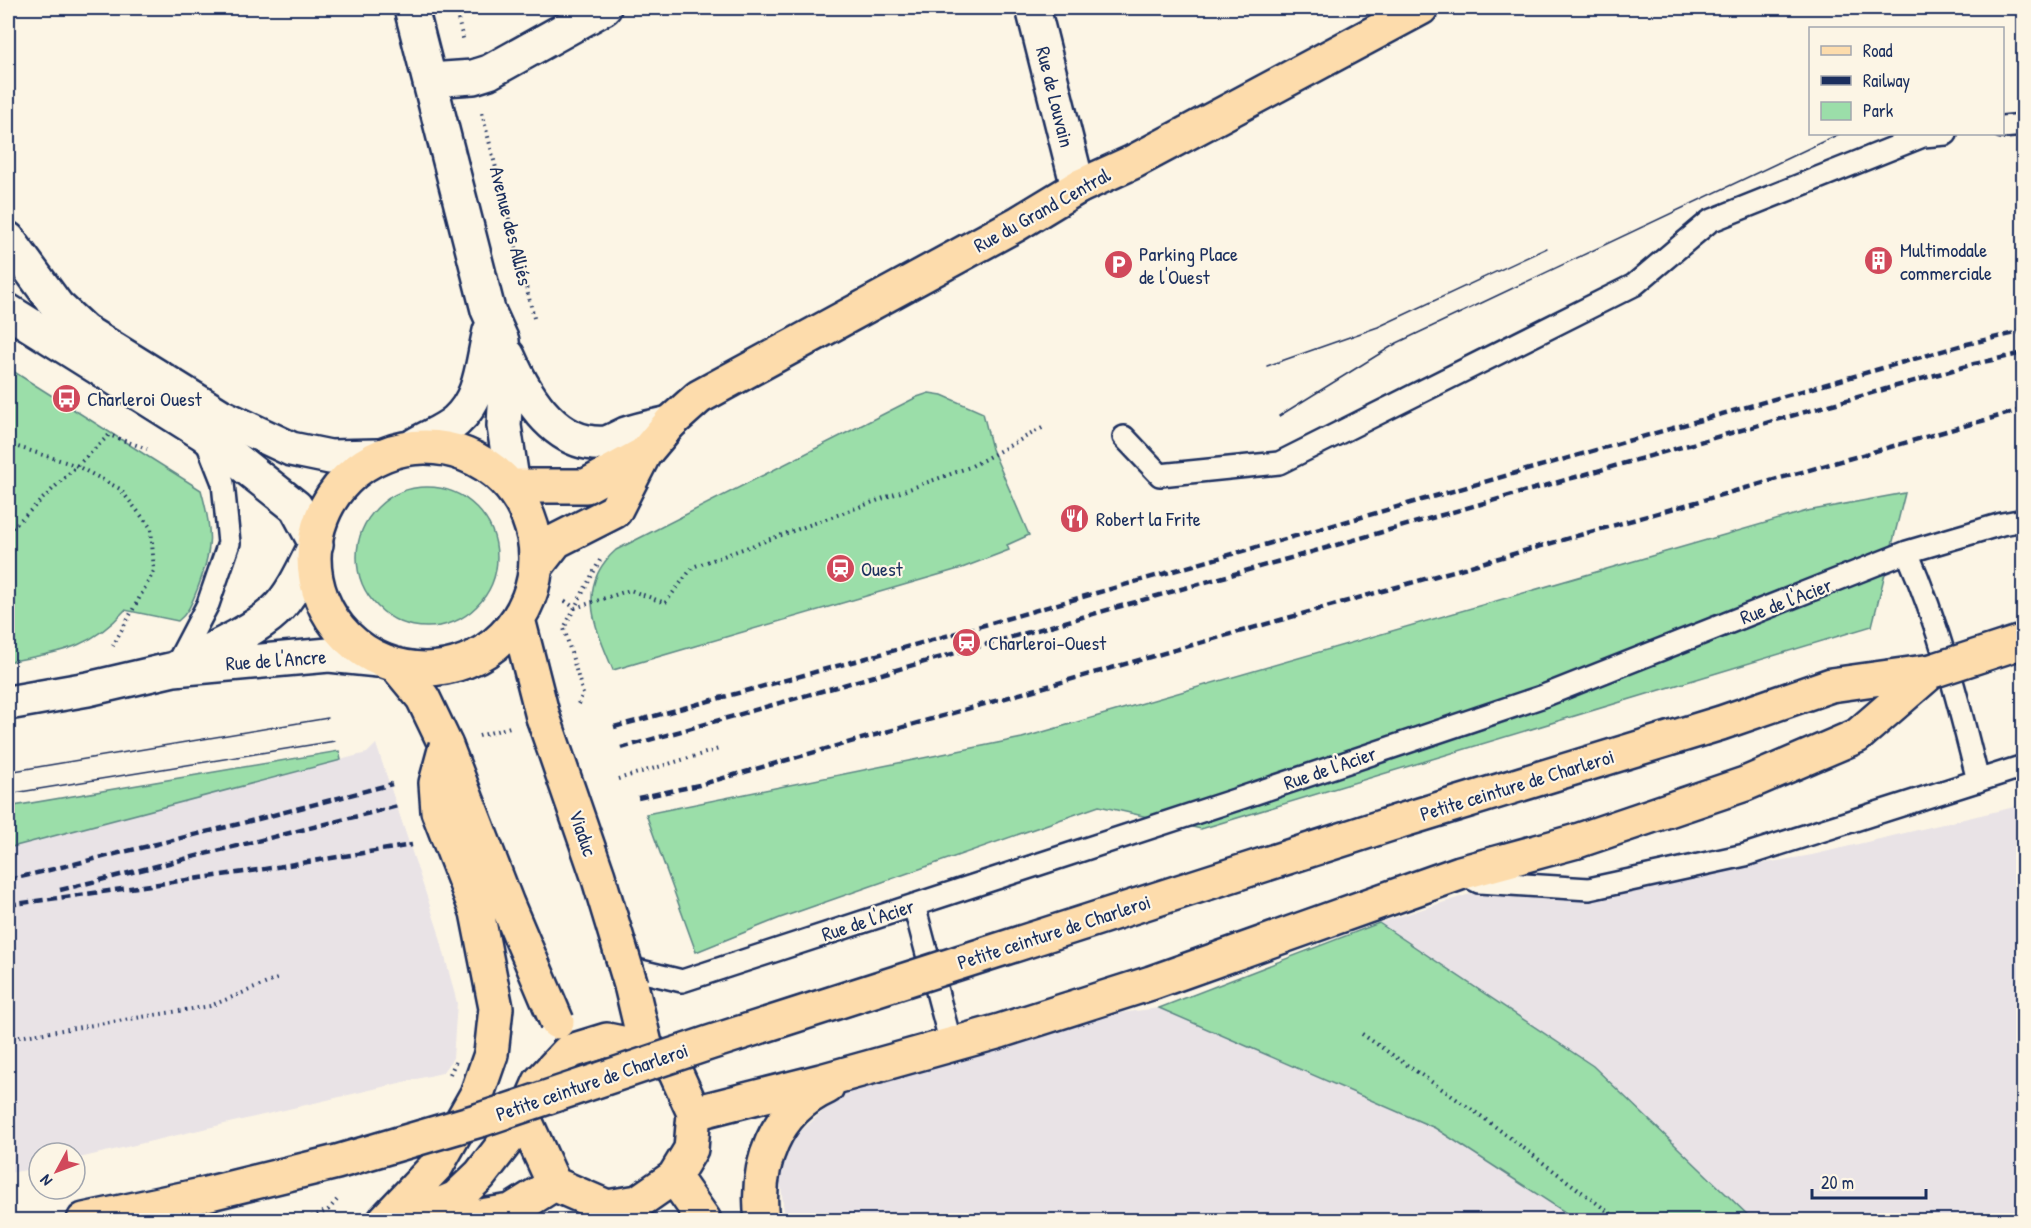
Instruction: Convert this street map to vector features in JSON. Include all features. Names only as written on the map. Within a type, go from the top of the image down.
[{"type":"main road","name":"Rue du Grand Central","points":[[538,564],[556,541],[615,511],[644,454],[670,423],[699,397],[1017,224],[1078,187],[1133,162],[1421,8]]},
{"type":"main road","points":[[388,664],[436,671],[480,658],[518,619],[537,582],[538,564],[529,514],[513,486],[479,461],[457,450],[415,445],[378,456],[348,477],[332,495],[320,518],[316,543],[318,581],[323,600],[354,645],[388,664],[423,698],[446,746],[568,1053]]},
{"type":"main road","name":"Rue du Grand Central","points":[[513,486],[586,486],[644,454]]},
{"type":"main road","name":"Viaduc","points":[[518,619],[543,717],[630,976],[646,1048]]},
{"type":"main road","name":"Petite ceinture de Charleroi","points":[[84,1221],[326,1165],[480,1120],[709,1043],[1397,822],[1721,723],[1831,685],[1932,670],[2024,641]]},
{"type":"main road","points":[[694,1113],[821,1081],[1151,983],[1460,873],[1577,841],[1745,784],[1857,736],[1932,670]]},
{"type":"main road","points":[[385,1221],[437,1166],[477,1094],[491,1054],[496,1026],[496,1008],[477,912],[438,811],[436,783],[446,746]]},
{"type":"main road","points":[[404,1221],[456,1198],[480,1176],[524,1118],[540,1082],[568,1053],[607,1040],[646,1048],[674,1069],[694,1113],[691,1149],[674,1177],[616,1214],[554,1184],[524,1118]]},
{"type":"main road","points":[[762,1221],[760,1201],[765,1154],[790,1114],[818,1091],[872,1065]]},
{"type":"main road","points":[[674,1177],[704,1221]]},
{"type":"main road","points":[[456,1221],[511,1211],[554,1184]]},
{"type":"street","points":[[411,8],[497,331],[506,388],[504,426],[513,486]]},
{"type":"street","points":[[430,80],[472,77],[489,72],[604,8]]},
{"type":"street","name":"Rue de Louvain","points":[[1033,8],[1078,187]]},
{"type":"street","points":[[8,239],[57,306],[84,331],[141,369],[221,416],[281,444],[330,457],[378,456]]},
{"type":"street","points":[[8,311],[204,434],[296,507],[316,543]]},
{"type":"street","points":[[415,445],[455,422],[468,408],[480,384],[497,331]]},
{"type":"street","name":"Rue du Grand Central","points":[[497,331],[520,384],[544,417],[567,434],[591,443],[608,443],[624,435],[670,423]]},
{"type":"street","name":"Rue de l'Ancre","points":[[174,669],[276,611],[301,574],[316,543]]},
{"type":"street","name":"Rue de l'Ancre","points":[[8,703],[174,669],[329,655],[388,664]]},
{"type":"lane","points":[[2004,127],[2024,125]]},
{"type":"lane","points":[[1124,437],[1160,475],[1279,463],[1634,285],[1710,221],[1923,136],[1934,135]]},
{"type":"lane","points":[[174,669],[208,604],[229,543],[223,483],[204,434]]},
{"type":"lane","name":"Rue de l'Acier","points":[[630,976],[682,981],[1541,697],[1907,552],[2002,524],[2024,520]]},
{"type":"lane","points":[[1907,552],[1926,596],[1987,778]]},
{"type":"lane","points":[[1460,873],[1479,882],[1589,889],[1745,855],[2024,766]]},
{"type":"lane","points":[[1987,778],[2024,776]]},
{"type":"lane","points":[[914,905],[951,1044]]},
{"type":"path","name":"Avenue des Alliés","points":[[455,8],[535,320]]},
{"type":"path","points":[[565,601],[575,608],[630,590],[665,603],[693,567],[970,467],[1046,426]]},
{"type":"path","points":[[8,532],[75,465],[110,435],[147,449]]},
{"type":"path","points":[[8,441],[18,447],[75,465],[120,489],[151,528],[154,571],[88,688]]},
{"type":"path","points":[[618,779],[719,749]]},
{"type":"path","points":[[8,1041],[210,1005],[277,979]]},
{"type":"path","points":[[1362,1034],[1481,1116],[1619,1221]]},
{"type":"shaded area","points":[[376,744],[438,930],[457,1003],[453,1058],[442,1073],[87,1156],[87,1141],[27,1141],[27,1170],[8,1173],[8,845],[367,753]]},
{"type":"shaded area","points":[[2023,805],[2023,1220],[1753,1220],[1593,1066],[1379,923],[1476,892],[1570,897],[1812,855]]},
{"type":"shaded area","points":[[1159,1008],[1435,1128],[1577,1220],[785,1220],[780,1178],[791,1140],[850,1087],[1112,1014]]},
{"type":"green space","points":[[8,368],[201,490],[208,518],[210,540],[206,563],[188,610],[178,621],[125,610],[99,634],[86,641],[57,652],[8,662]]},
{"type":"green space","points":[[929,393],[942,395],[983,413],[992,449],[1029,535],[1007,545],[1009,550],[962,568],[613,670],[595,623],[592,592],[603,564],[616,550],[917,397]]},
{"type":"green space","points":[[427,487],[454,492],[477,507],[492,530],[497,557],[492,584],[477,607],[454,622],[427,627],[400,622],[377,607],[362,584],[357,557],[362,530],[377,507],[400,492]]},
{"type":"green space","points":[[1905,493],[1872,626],[1201,829],[1099,806],[780,918],[696,952],[646,814],[1022,738],[1807,511]]},
{"type":"green space","points":[[339,751],[341,760],[8,848],[8,807]]},
{"type":"green space","points":[[1379,923],[1593,1066],[1753,1220],[1577,1220],[1435,1128],[1159,1008]]},
{"type":"tram line","points":[[1279,416],[1397,343],[1837,135]]},
{"type":"tram line","points":[[1267,366],[1378,327],[1547,248]]},
{"type":"tram line","points":[[8,772],[328,718]]},
{"type":"tram line","points":[[8,794],[335,741]]},
{"type":"railway","points":[[614,727],[932,640],[1963,345],[2024,331]]},
{"type":"railway","points":[[621,748],[1974,364],[2024,353]]},
{"type":"railway","points":[[638,798],[699,785],[2024,409]]},
{"type":"railway","points":[[8,880],[392,784]]},
{"type":"railway","points":[[60,890],[398,806]]},
{"type":"railway","points":[[8,905],[258,870],[412,845]]},
{"type":"place","name":"Multimodale commerciale","points":[[1879,261]]},
{"type":"place","name":"Parking Place de l'Ouest","points":[[1118,265]]},
{"type":"place","name":"Charleroi Ouest","points":[[66,399]]},
{"type":"place","name":"Robert la Frite","points":[[1075,519]]},
{"type":"place","name":"Ouest","points":[[840,569]]},
{"type":"place","name":"Charleroi-Ouest","points":[[967,643]]}]
